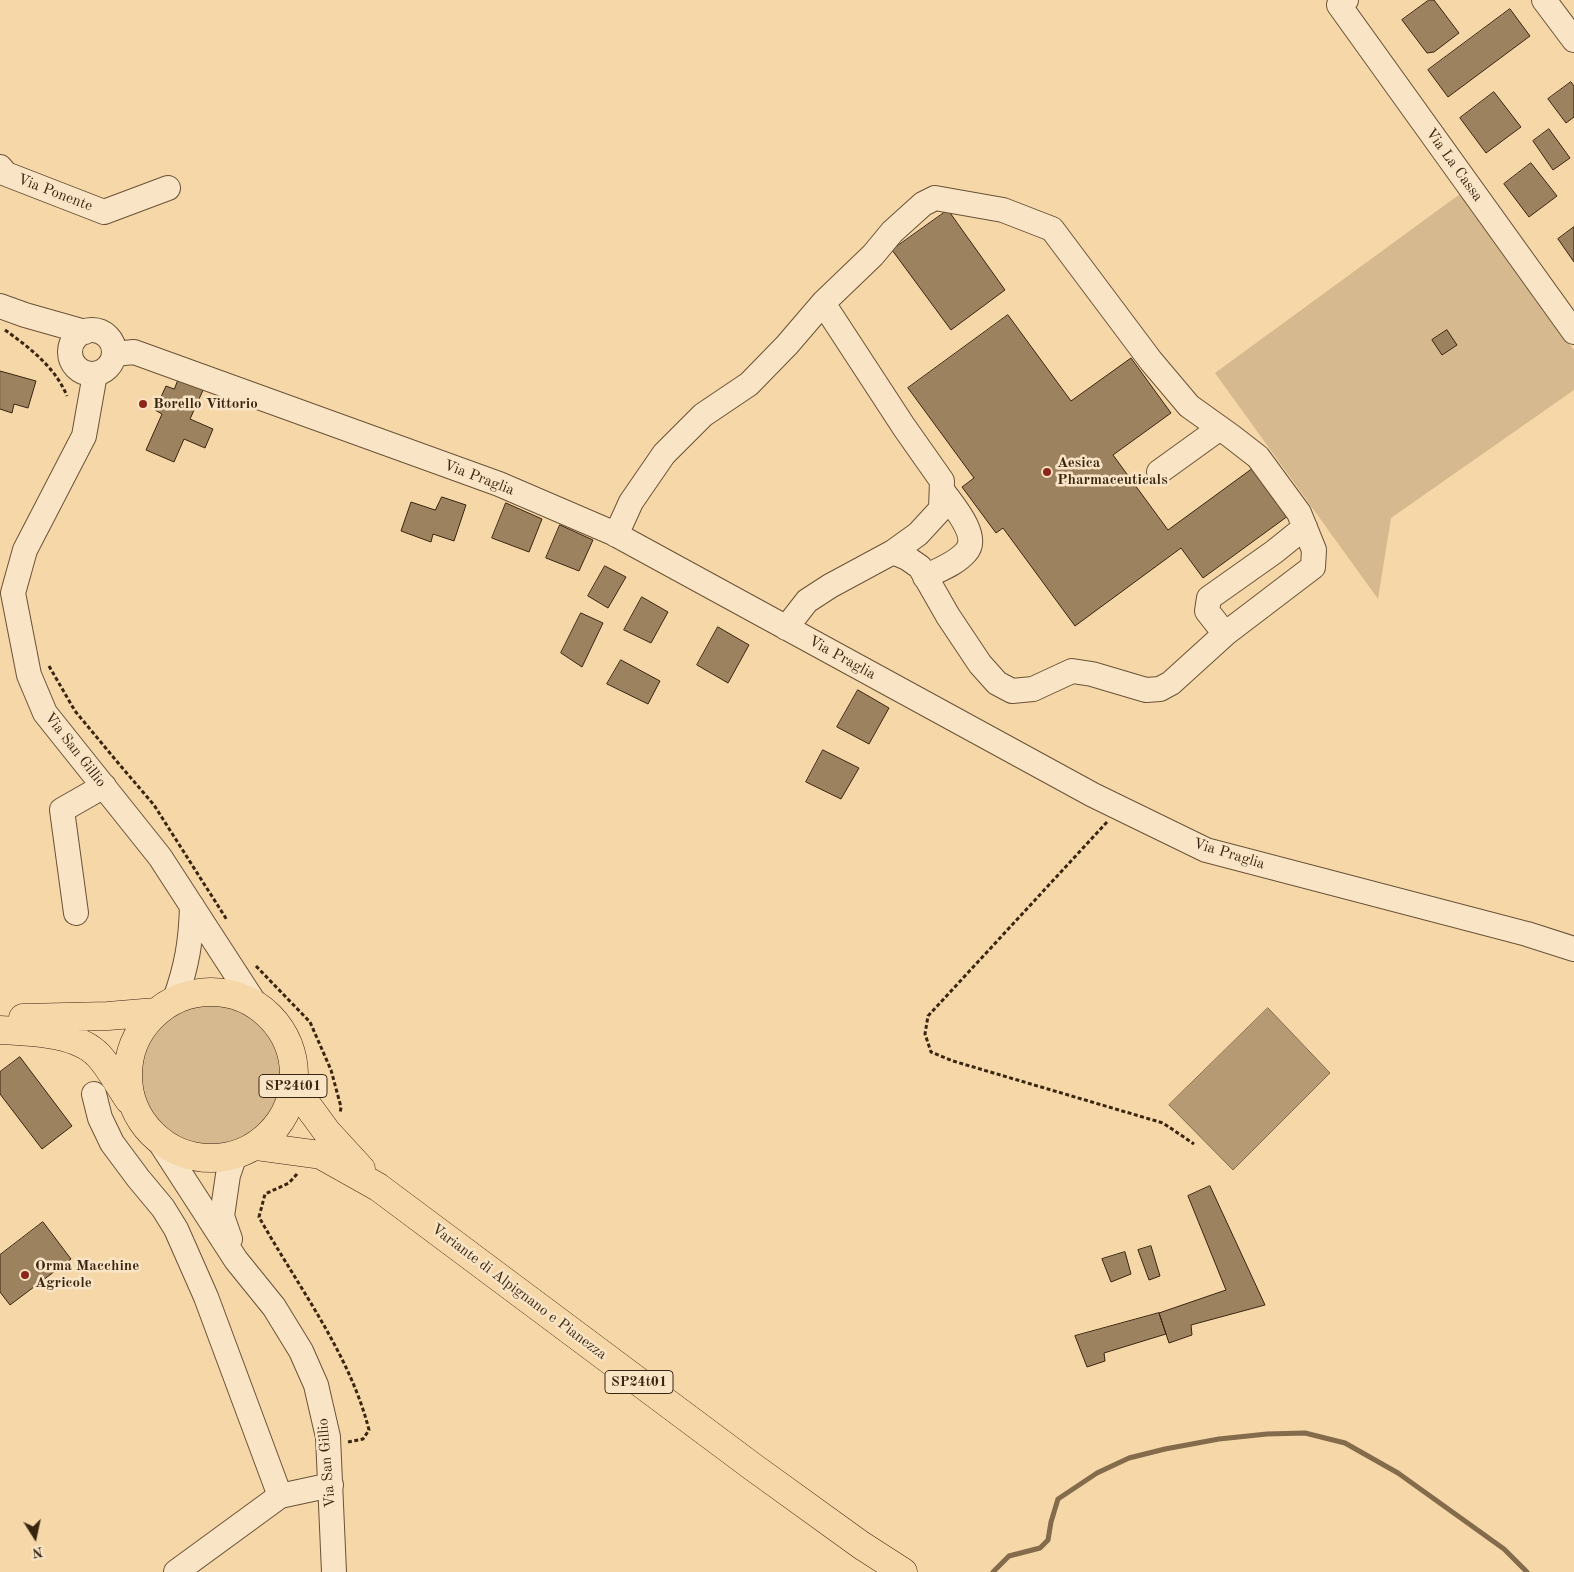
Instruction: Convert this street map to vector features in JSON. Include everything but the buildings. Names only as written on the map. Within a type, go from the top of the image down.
[{"type":"main road","name":"Variante di Alpignano e Pianezza","points":[[0,1019],[108,1016],[166,1005],[202,992],[230,994],[256,1005],[277,1024],[286,1038],[292,1053],[294,1078],[288,1106],[277,1126],[245,1150]]},
{"type":"main road","name":"Variante di Alpignano e Pianezza","points":[[132,1106],[127,1081],[129,1055],[139,1031],[166,1005]]},
{"type":"main road","name":"Variante di Alpignano e Pianezza","points":[[0,1030],[40,1033],[80,1042],[98,1054],[143,1125],[159,1141],[182,1154],[209,1159],[245,1150],[320,1155],[378,1187],[753,1467],[861,1545],[903,1572]]},
{"type":"main road","name":"Variante di Alpignano e Pianezza","points":[[294,1078],[305,1102],[327,1132],[378,1187]]},
{"type":"street","name":"Via La Cassa","points":[[1346,0],[1339,5],[1574,332]]},
{"type":"street","points":[[1544,0],[1574,40]]},
{"type":"street","name":"Via Ponente","points":[[0,167],[6,174],[104,212],[168,188]]},
{"type":"street","points":[[616,535],[631,502],[664,454],[703,415],[749,384],[787,345],[823,303],[873,255],[892,232],[923,204],[935,198],[1003,210],[1052,229],[1151,361],[1189,406],[1258,457],[1299,513],[1314,550],[1313,567],[1225,634],[1171,684],[1160,689],[1146,690],[1092,674],[1072,671],[1033,689],[1012,691],[997,683],[980,664],[948,616],[920,567],[907,558],[893,552]]},
{"type":"street","points":[[786,628],[807,601],[830,586],[893,552],[918,534],[941,509],[942,481],[904,427],[823,303]]},
{"type":"street","points":[[0,306],[24,315],[85,332]]},
{"type":"street","points":[[24,315],[81,366],[100,373],[109,366],[114,354],[113,347],[106,335],[92,331],[85,332],[75,338],[70,349],[81,366]]},
{"type":"street","name":"Via Praglia","points":[[114,354],[134,352],[499,484],[616,535],[1120,808],[1206,850],[1528,934],[1574,949]]},
{"type":"street","name":"Via San Gillio","points":[[81,366],[84,436],[25,550],[14,593],[29,675],[45,713],[160,857],[256,1005]]},
{"type":"street","points":[[1159,472],[1220,428]]},
{"type":"street","points":[[925,577],[968,551],[971,539],[964,520],[942,490]]},
{"type":"street","points":[[1225,634],[1207,611],[1208,598],[1274,552],[1305,527]]},
{"type":"street","points":[[76,913],[62,810],[104,786]]},
{"type":"street","points":[[166,1005],[188,957],[192,906]]},
{"type":"street","points":[[94,1094],[100,1118],[112,1143],[163,1208],[176,1229],[206,1297],[280,1496]]},
{"type":"street","name":"Via San Gillio","points":[[159,1141],[236,1260],[274,1307],[301,1350],[316,1385],[328,1445],[334,1572]]},
{"type":"street","name":"Via San Gillio","points":[[236,1260],[222,1216],[228,1175],[245,1150]]},
{"type":"street","points":[[176,1572],[280,1496],[331,1485]]},
{"type":"path","points":[[0,328],[33,351],[62,384],[67,396]]},
{"type":"path","points":[[46,660],[75,711],[154,805],[230,925]]},
{"type":"path","points":[[1120,808],[928,1016],[924,1034],[931,1052],[953,1061],[1163,1123],[1194,1144]]},
{"type":"path","points":[[255,964],[310,1022],[331,1070],[341,1107],[339,1122]]},
{"type":"path","points":[[301,1169],[288,1182],[265,1194],[259,1217],[280,1256],[325,1326],[364,1409],[368,1430],[363,1439],[328,1445]]},
{"type":"shaded area","points":[[1460,194],[1574,350],[1574,390],[1391,518],[1378,599],[1215,373]]},
{"type":"shaded area","points":[[210,1003],[239,1009],[263,1025],[279,1049],[285,1078],[279,1107],[263,1131],[239,1147],[210,1153],[181,1147],[157,1131],[141,1107],[135,1078],[141,1049],[157,1025],[181,1009]]},
{"type":"shaded area","points":[[1268,1008],[1330,1073],[1233,1170],[1169,1105]]},
{"type":"waterway","points":[[993,1572],[1009,1556],[1040,1548],[1048,1540],[1058,1499],[1097,1473],[1129,1458],[1219,1439],[1267,1434],[1305,1433],[1345,1443],[1398,1473],[1504,1549],[1527,1572]]},
{"type":"place","name":"Borello Vittorio","points":[[143,404]]},
{"type":"place","name":"Aesica Pharmaceuticals","points":[[1047,472]]},
{"type":"place","name":"Orma Macchine Agricole","points":[[25,1275]]}]
